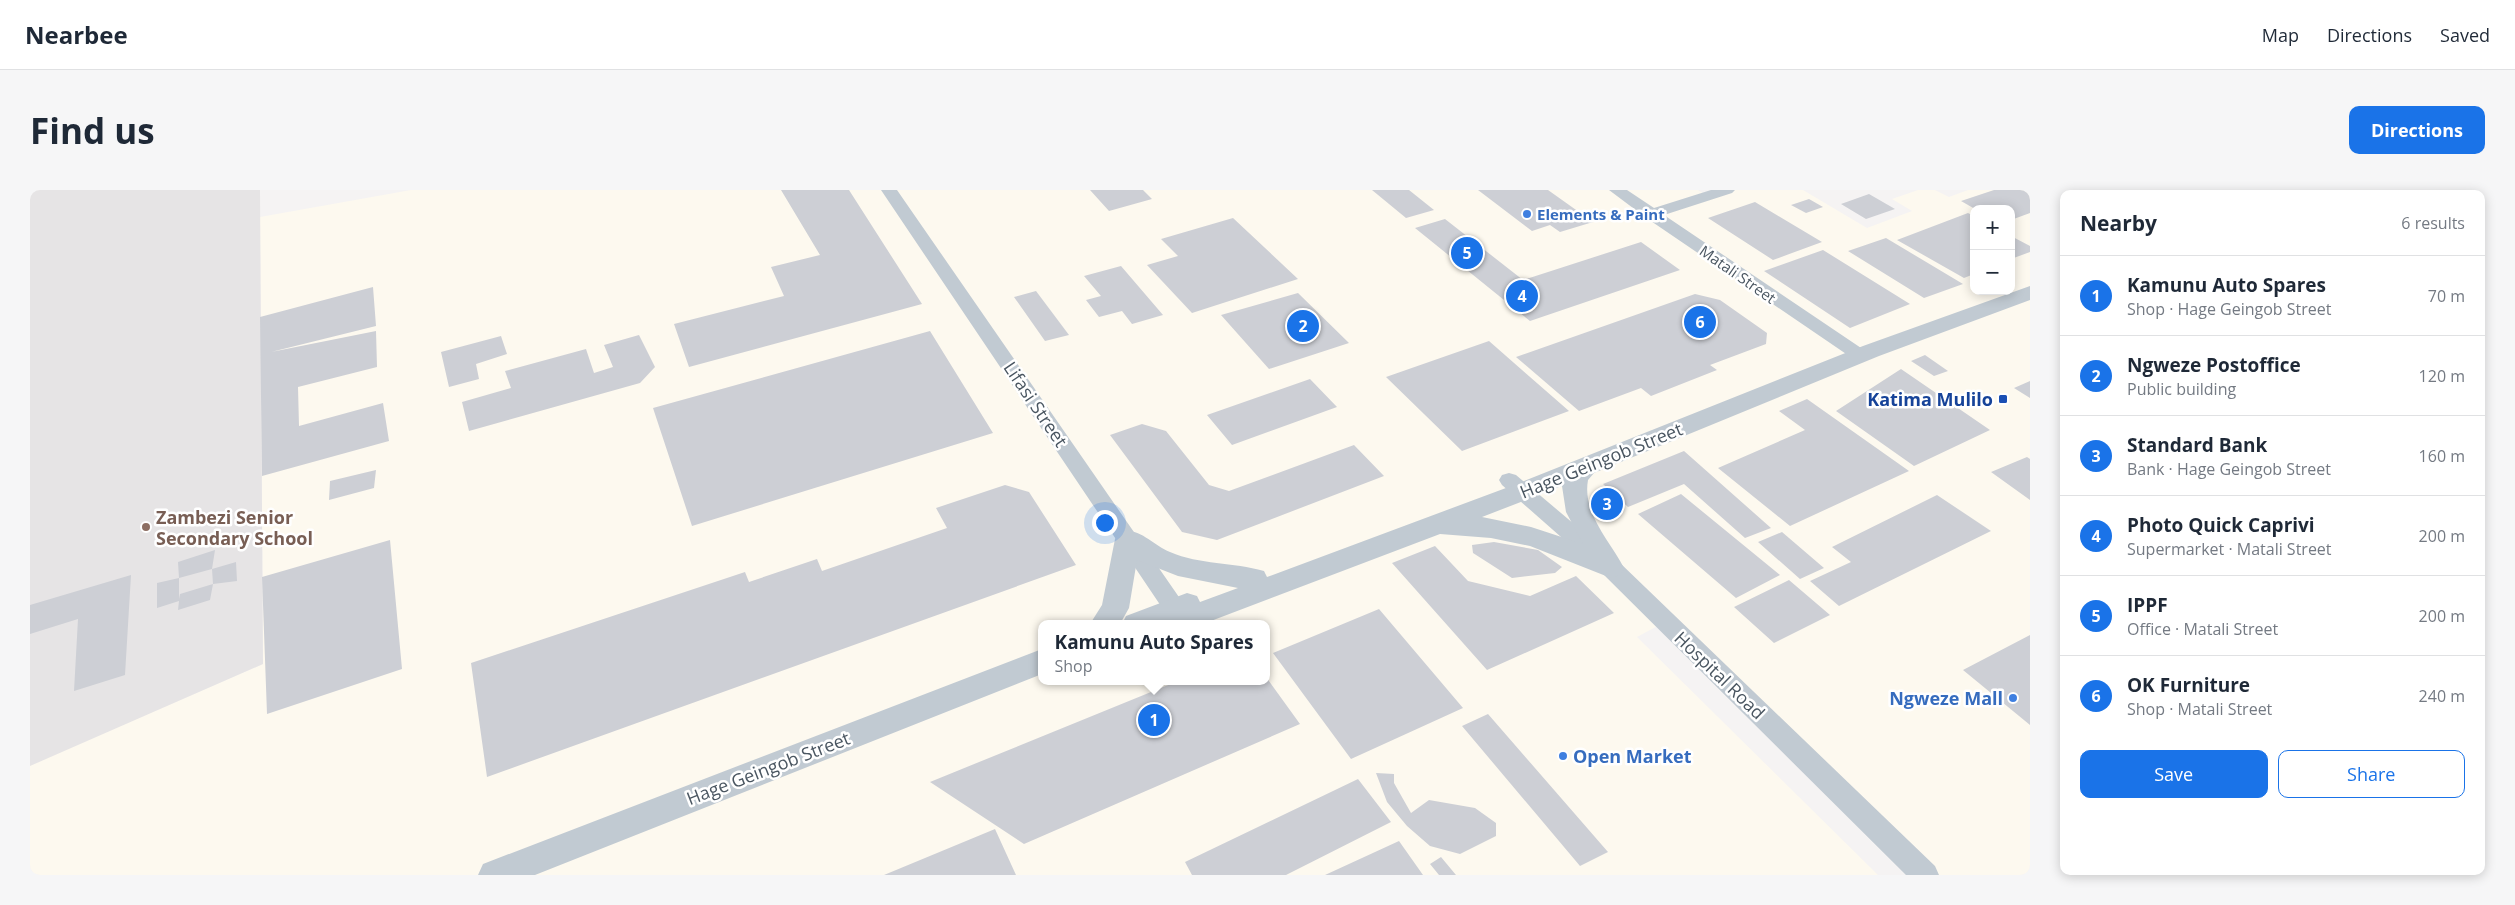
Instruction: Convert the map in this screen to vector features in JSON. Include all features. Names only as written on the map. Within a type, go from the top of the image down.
[{"type":"street","name":"Lifasi Street","points":[[889,190],[1128,539],[1176,617]]},
{"type":"street","name":"Matali Street","points":[[1617,190],[1852,351]]},
{"type":"street","points":[[1651,214],[1727,190]]},
{"type":"street","points":[[2015,280],[2030,274]]},
{"type":"street","name":"Hage Geingob Street","points":[[1176,617],[1254,579],[1516,486],[1852,351],[2030,293]]},
{"type":"street","name":"Hage Geingob Street","points":[[1159,620],[1176,617],[1430,527],[1516,486],[1586,466],[1977,295]]},
{"type":"street","points":[[1586,466],[1576,479],[1575,495],[1580,516],[1611,568]]},
{"type":"street","name":"Hospital Road","points":[[1516,486],[1611,568],[1925,875]]},
{"type":"street","points":[[1430,527],[1490,527],[1526,534],[1563,546],[1611,568]]},
{"type":"street","points":[[1107,620],[1115,608],[1128,539],[1154,557],[1218,574],[1254,579]]},
{"type":"street","name":"Hage Geingob Street","points":[[495,875],[1038,663]]},
{"type":"street","name":"Hage Geingob Street","points":[[513,875],[570,858],[1038,677]]},
{"type":"shaded area","name":"Zambezi Senior Secondary School","points":[[30,190],[260,190],[263,664],[30,766]]},
{"type":"shaded area","points":[[411,190],[1698,190],[1707,196],[1727,190],[1803,190],[1867,228],[1912,211],[1892,199],[1918,190],[1935,190],[1949,197],[1968,190],[2030,190],[2030,875],[1927,875],[1665,622],[1637,637],[1878,875],[30,875],[30,765],[263,664],[260,217]]},
{"type":"building","points":[[781,190],[849,190],[922,304],[689,367],[674,324],[784,296],[771,267],[820,255]]},
{"type":"building","points":[[1090,190],[1143,190],[1152,199],[1109,211]]},
{"type":"building","points":[[1372,190],[1409,190],[1434,210],[1406,218]]},
{"type":"building","points":[[1478,190],[1548,190],[1593,222],[1560,232],[1550,225],[1532,231]]},
{"type":"building","points":[[1994,190],[2030,190],[2030,213],[2015,219],[2015,205],[1970,206],[1961,201]]},
{"type":"building","points":[[1869,194],[1895,209],[1866,219],[1841,204]]},
{"type":"building","points":[[1809,199],[1823,207],[1806,213],[1791,205]]},
{"type":"building","points":[[1755,202],[1822,242],[1773,260],[1708,218]]},
{"type":"building","points":[[1968,213],[1970,214],[1970,276],[1964,278],[1897,240]]},
{"type":"building","points":[[1233,218],[1298,279],[1192,313],[1147,265],[1178,256],[1161,239]]},
{"type":"building","points":[[1445,219],[1523,280],[1641,242],[1680,270],[1530,321],[1415,228]]},
{"type":"building","points":[[1886,238],[1963,284],[1924,298],[1848,251]]},
{"type":"building","points":[[2015,238],[2030,246],[2030,252],[2015,258]]},
{"type":"building","points":[[1823,250],[1910,304],[1850,328],[1764,271]]},
{"type":"building","points":[[1121,266],[1163,315],[1132,324],[1122,311],[1099,317],[1086,300],[1101,296],[1084,276]]},
{"type":"building","points":[[373,287],[376,326],[271,352],[376,331],[377,367],[298,387],[299,426],[383,403],[389,441],[262,476],[260,317]]},
{"type":"building","points":[[1036,291],[1069,335],[1045,341],[1014,297]]},
{"type":"building","points":[[1298,293],[1349,343],[1269,369],[1221,315]]},
{"type":"building","points":[[1695,294],[1720,300],[1767,333],[1766,344],[1710,365],[1717,370],[1651,396],[1641,388],[1579,411],[1516,357]]},
{"type":"building","points":[[930,331],[993,433],[692,526],[653,408]]},
{"type":"building","points":[[639,335],[655,367],[640,383],[469,431],[462,402],[511,388],[505,371],[586,349],[594,373],[613,367],[604,345]]},
{"type":"building","points":[[501,336],[507,354],[476,364],[479,379],[449,387],[441,352]]},
{"type":"building","points":[[1489,341],[1569,411],[1462,451],[1386,377]]},
{"type":"building","points":[[1925,355],[1948,371],[1934,376],[1911,361]]},
{"type":"building","points":[[1901,369],[1990,430],[1914,466],[1836,411]]},
{"type":"building","points":[[1310,379],[1337,407],[1232,445],[1207,415]]},
{"type":"building","points":[[2030,381],[2030,398],[2014,388]]},
{"type":"building","points":[[1807,399],[1909,471],[1790,526],[1718,468],[1805,430],[1779,411]]},
{"type":"building","points":[[1142,424],[1166,431],[1209,485],[1229,491],[1354,445],[1384,476],[1217,540],[1182,532],[1110,435]]},
{"type":"building","points":[[1684,451],[1771,528],[1745,538],[1684,484],[1628,507],[1603,484]]},
{"type":"building","points":[[2027,457],[2030,459],[2030,500],[1991,472]]},
{"type":"building","points":[[376,470],[374,488],[329,500],[330,481]]},
{"type":"building","points":[[1005,485],[1029,492],[1076,565],[487,777],[471,663],[745,572],[749,582],[817,559],[822,571],[947,528],[936,508]]},
{"type":"building","points":[[1681,494],[1780,575],[1736,598],[1638,514]]},
{"type":"building","points":[[1937,495],[1991,531],[1839,606],[1810,581],[1851,562],[1832,547]]},
{"type":"building","points":[[1782,532],[1824,568],[1800,579],[1758,542]]},
{"type":"building","points":[[390,540],[402,669],[267,714],[262,577]]},
{"type":"building","points":[[1494,542],[1538,550],[1562,567],[1555,573],[1512,578],[1473,553],[1472,545]]},
{"type":"building","points":[[1435,546],[1468,581],[1530,596],[1576,576],[1614,613],[1487,670],[1392,563]]},
{"type":"building","points":[[215,550],[212,569],[179,578],[178,562]]},
{"type":"building","points":[[236,562],[237,581],[213,584],[212,569]]},
{"type":"building","points":[[131,575],[125,675],[74,691],[78,619],[30,634],[30,605]]},
{"type":"building","points":[[179,578],[179,599],[180,594],[213,584],[210,600],[178,610],[179,601],[157,608],[157,583]]},
{"type":"building","points":[[1789,580],[1830,615],[1774,643],[1734,607]]},
{"type":"building","points":[[1379,609],[1463,708],[1351,759],[1273,653]]},
{"type":"building","name":"Ngweze Mall","points":[[2030,635],[2030,725],[1963,670]]},
{"type":"building","points":[[1270,683],[1300,724],[1024,844],[930,782],[1168,685],[1270,685]]},
{"type":"building","points":[[1488,714],[1608,852],[1580,866],[1462,726]]},
{"type":"building","points":[[1376,773],[1394,774],[1394,783],[1411,813],[1429,800],[1475,808],[1496,823],[1496,836],[1460,854],[1430,846],[1407,826],[1387,802]]},
{"type":"building","points":[[1358,779],[1391,822],[1286,875],[1192,875],[1185,862]]},
{"type":"building","points":[[995,829],[1016,875],[884,875]]},
{"type":"building","points":[[1399,841],[1423,875],[1325,875]]},
{"type":"building","points":[[1441,857],[1456,875],[1439,875],[1430,864]]},
{"type":"place","name":"Elements & Paint","points":[[1527,214]]},
{"type":"place","name":"IPPF","points":[[1467,253]]},
{"type":"place","name":"Photo Quick Caprivi","points":[[1522,296]]},
{"type":"place","name":"OK Furniture","points":[[1700,322]]},
{"type":"place","name":"Ngweze Postoffice","points":[[1303,326]]},
{"type":"place","name":"Katima Mulilo","points":[[2003,399]]},
{"type":"place","name":"Standard Bank","points":[[1607,504]]},
{"type":"place","name":"Zambezi Senior Secondary School","points":[[146,527]]},
{"type":"place","name":"Ngweze Mall","points":[[2013,698]]},
{"type":"place","name":"Kamunu Auto Spares","points":[[1154,720]]},
{"type":"place","name":"Open Market","points":[[1563,756]]}]
